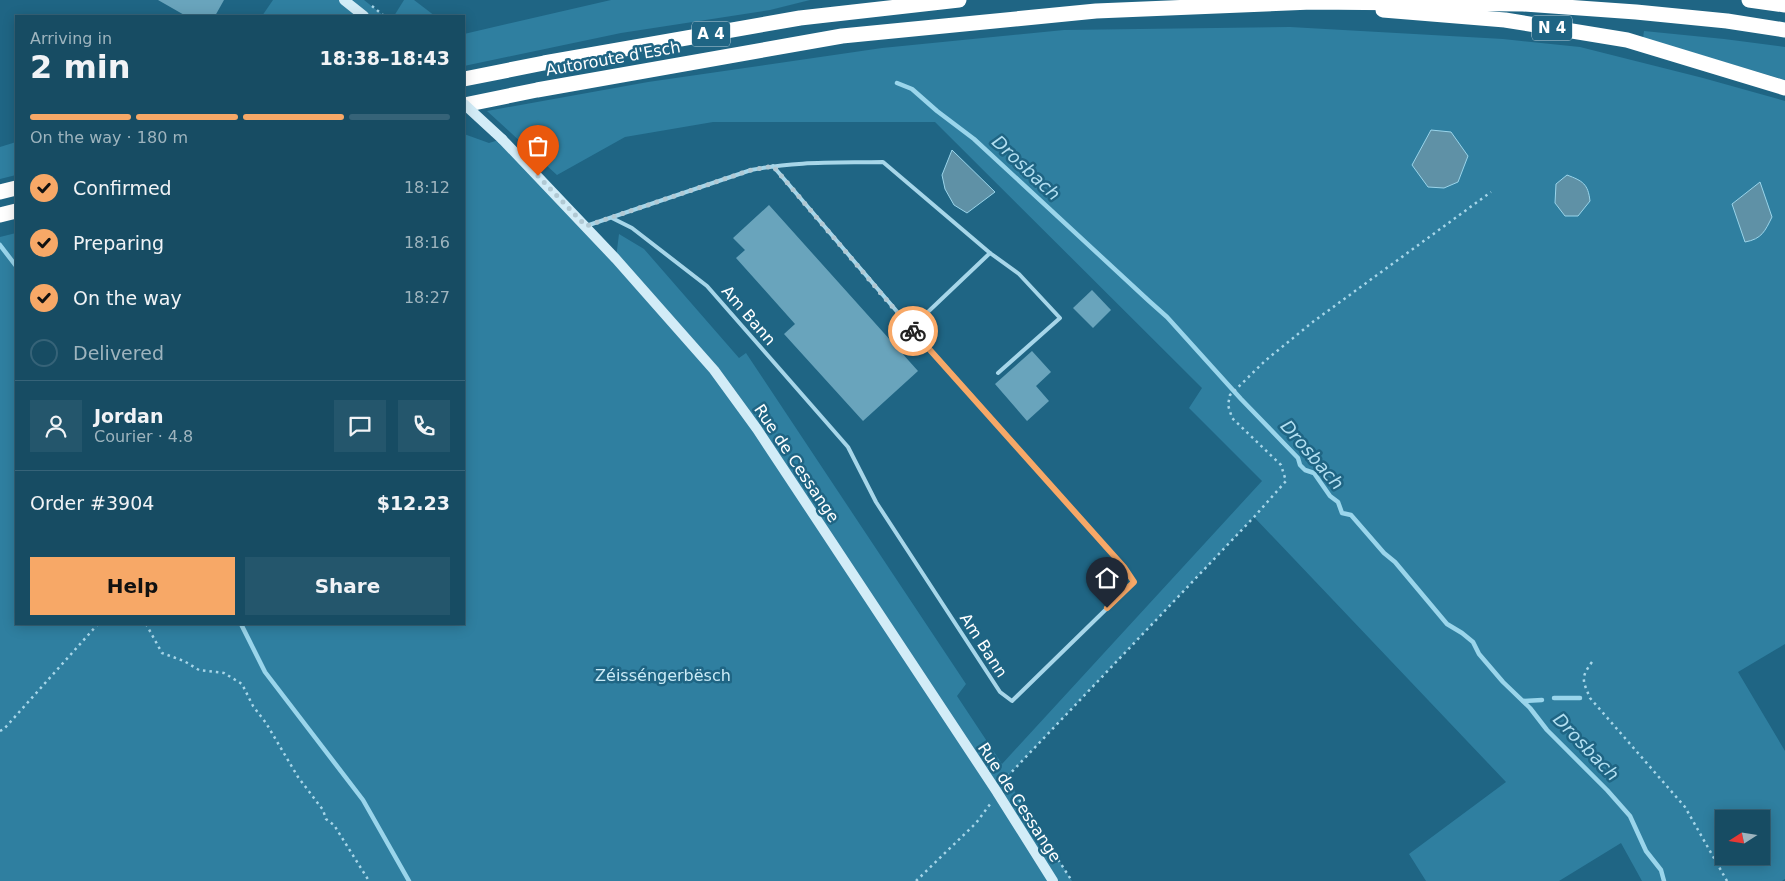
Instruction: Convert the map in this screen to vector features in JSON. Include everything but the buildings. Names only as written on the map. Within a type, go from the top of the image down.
[{"type":"highway","name":"A 4","points":[[837,14],[885,0]]},
{"type":"highway","name":"Autoroute d'Esch","points":[[465,79],[800,18],[959,0]]},
{"type":"highway","points":[[1749,0],[1785,5]]},
{"type":"highway","name":"Autoroute d'Esch","points":[[465,104],[842,36],[1096,11],[1312,2],[1523,4],[1727,21],[1785,30]]},
{"type":"highway","name":"N 4","points":[[1312,2],[1391,11],[1505,20],[1627,40],[1785,88]]},
{"type":"highway","points":[[0,192],[15,188]]},
{"type":"highway","points":[[0,215],[15,211]]},
{"type":"main road","points":[[344,0],[363,15]]},
{"type":"main road","name":"Rue de Cessange","points":[[465,105],[502,139],[586,226],[714,370],[757,429],[997,792],[1052,881]]},
{"type":"lane","points":[[586,226],[751,170],[798,163],[882,162],[990,253],[1019,274],[1060,318],[998,373]]},
{"type":"lane","name":"Am Bann","points":[[612,218],[632,228],[707,286],[848,447],[876,502],[1000,692],[1012,701],[1134,582],[1118,560],[911,328],[773,166]]},
{"type":"lane","points":[[911,328],[990,253]]},
{"type":"path","points":[[1003,782],[1248,524],[1286,481],[1281,465],[1232,418],[1228,405],[1230,395],[1266,360],[1314,321],[1491,192]]},
{"type":"path","points":[[0,731],[4,729],[97,625]]},
{"type":"path","points":[[147,625],[162,653],[184,661],[199,670],[224,673],[242,684],[253,706],[266,723],[298,777],[323,810],[326,819],[334,825],[369,881]]},
{"type":"path","points":[[1592,662],[1584,672],[1584,684],[1590,698],[1685,807],[1727,881]]},
{"type":"path","points":[[1006,778],[1072,881]]},
{"type":"path","points":[[916,881],[976,823],[997,792]]},
{"type":"green space","points":[[273,0],[364,0],[383,15],[263,15]]},
{"type":"green space","points":[[404,0],[414,0],[434,15],[395,15]]},
{"type":"green space","points":[[611,0],[810,0],[770,10],[621,33],[465,66],[465,34]]},
{"type":"green space","name":"Zéisséngerbësch","points":[[1290,27],[1503,39],[1580,47],[1785,101],[1785,644],[1738,672],[1785,751],[1785,879],[1782,881],[1642,881],[1621,843],[1559,881],[1426,881],[1409,854],[1506,782],[1254,517],[1006,778],[1072,881],[0,881],[0,237],[15,233],[15,625],[465,625],[465,134],[489,143],[502,139],[616,258],[619,234],[644,249],[739,358],[746,353],[966,684],[957,696],[1002,764],[1262,481],[1189,408],[1202,388],[935,122],[713,122],[625,137],[557,175],[487,111],[648,82],[882,48],[1064,30]]},
{"type":"green space","points":[[1644,31],[1785,47],[1785,80],[1643,38]]},
{"type":"green space","points":[[15,142],[15,175],[0,179],[0,147]]},
{"type":"shaded area","points":[[1431,130],[1451,132],[1468,156],[1458,182],[1444,188],[1428,187],[1412,165]]},
{"type":"shaded area","points":[[952,150],[995,192],[967,213],[954,205],[945,189],[942,175]]},
{"type":"shaded area","points":[[1567,175],[1584,184],[1588,191],[1590,201],[1578,216],[1565,216],[1555,203],[1556,184]]},
{"type":"shaded area","points":[[1760,182],[1772,217],[1762,234],[1751,241],[1745,242],[1732,204]]},
{"type":"waterway","name":"Drosbach","points":[[897,83],[912,89],[974,139],[1167,317],[1241,399],[1298,458],[1300,465],[1305,470],[1314,473],[1330,496],[1338,502],[1342,513],[1351,515],[1384,553],[1395,562],[1447,624],[1473,642],[1479,654],[1503,682],[1530,708],[1547,730],[1607,790],[1630,816],[1646,851],[1661,870],[1664,881]]},
{"type":"waterway","points":[[0,245],[15,265]]},
{"type":"waterway","points":[[242,625],[265,672],[363,800],[409,881]]},
{"type":"waterway","points":[[1554,698],[1580,698]]},
{"type":"waterway","points":[[1523,701],[1542,700]]},
{"type":"way so far","points":[[538,176],[586,226],[751,170],[773,166],[913,331]]},
{"type":"route","points":[[913,331],[1124,567],[1134,582],[1107,608]]}]
